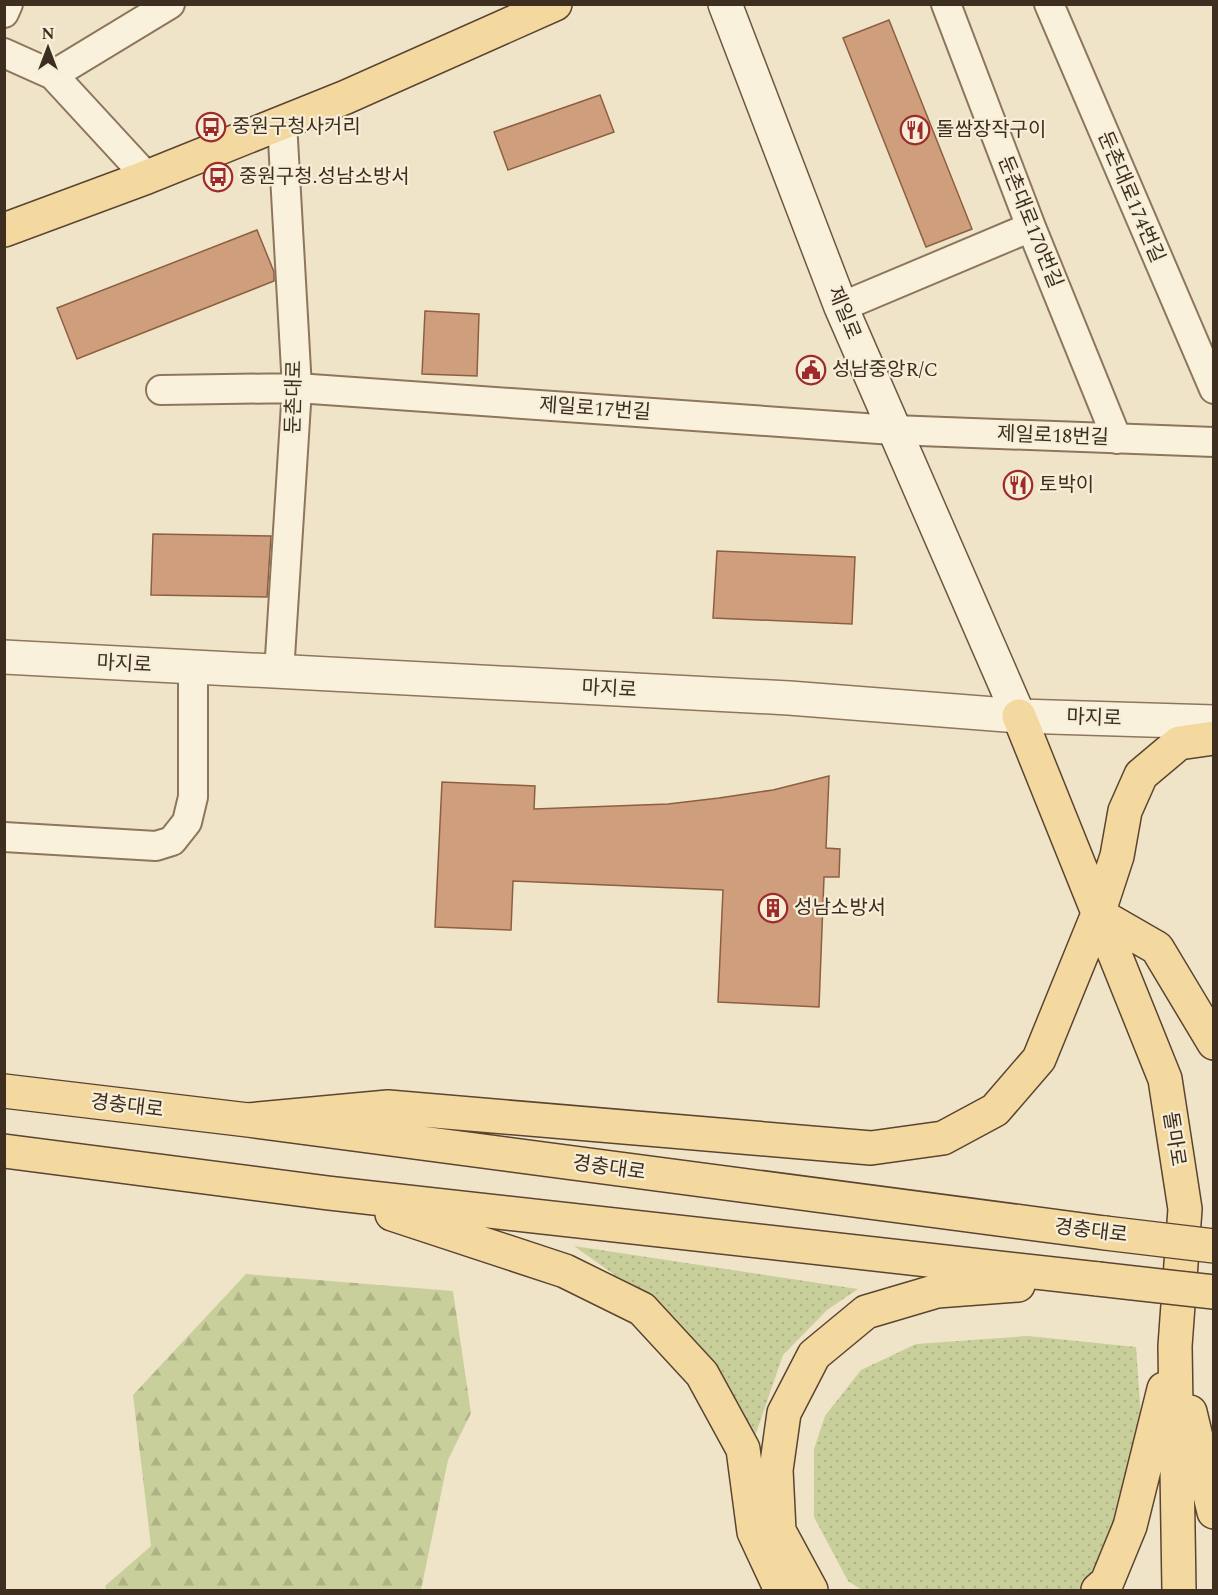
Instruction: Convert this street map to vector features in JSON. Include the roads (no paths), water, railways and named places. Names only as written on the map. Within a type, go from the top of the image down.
[{"type":"main road","points":[[4,230],[147,177],[346,97],[555,4]]},
{"type":"main road","name":"돌마로","points":[[1019,716],[1165,1079],[1185,1209],[1175,1346],[1179,1590]]},
{"type":"main road","points":[[248,1120],[388,1107],[871,1148],[943,1138],[994,1110],[1039,1059],[1098,914],[1117,856],[1125,811],[1141,775],[1179,743],[1214,738]]},
{"type":"main road","points":[[1098,914],[1157,948],[1214,1043]]},
{"type":"main road","name":"경충대로","points":[[4,1091],[248,1120],[1214,1246]]},
{"type":"main road","points":[[4,1151],[328,1193],[1214,1292]]},
{"type":"main road","points":[[328,1193],[565,1271],[642,1309],[702,1374],[743,1449],[754,1532],[781,1590]]},
{"type":"main road","points":[[811,1590],[779,1531],[776,1470],[784,1413],[814,1355],[866,1312],[937,1291],[1098,1279]]},
{"type":"main road","points":[[1175,1346],[1214,1512]]},
{"type":"main road","points":[[1098,1590],[1107,1582],[1130,1526],[1175,1346]]},
{"type":"street","points":[[4,13],[8,4]]},
{"type":"street","points":[[53,75],[170,4]]},
{"type":"street","name":"제일로","points":[[725,4],[841,307],[1019,716]]},
{"type":"street","name":"둔촌대로170번길","points":[[946,4],[1031,227],[1117,439]]},
{"type":"street","name":"둔촌대로174번길","points":[[1049,4],[1214,388]]},
{"type":"street","points":[[4,54],[53,75],[147,177]]},
{"type":"street","name":"둔촌대로","points":[[279,673],[297,388],[282,122]]},
{"type":"street","points":[[841,307],[1031,227]]},
{"type":"street","name":"제일로17번길","points":[[161,390],[297,388],[893,430]]},
{"type":"street","name":"제일로18번길","points":[[893,430],[1214,442]]},
{"type":"street","name":"마지로","points":[[4,657],[789,698],[1019,716],[1214,722]]},
{"type":"street","points":[[4,837],[156,846],[172,841],[187,822],[194,797],[194,668]]},
{"type":"place","name":"중원구청사거리","points":[[211,127]]},
{"type":"place","name":"돌쌈장작구이","points":[[915,130]]},
{"type":"place","name":"중원구청.성남소방서","points":[[218,177]]},
{"type":"place","name":"성남중앙R/C","points":[[811,370]]},
{"type":"place","name":"토박이","points":[[1018,485]]},
{"type":"place","name":"성남소방서","points":[[773,908]]}]
